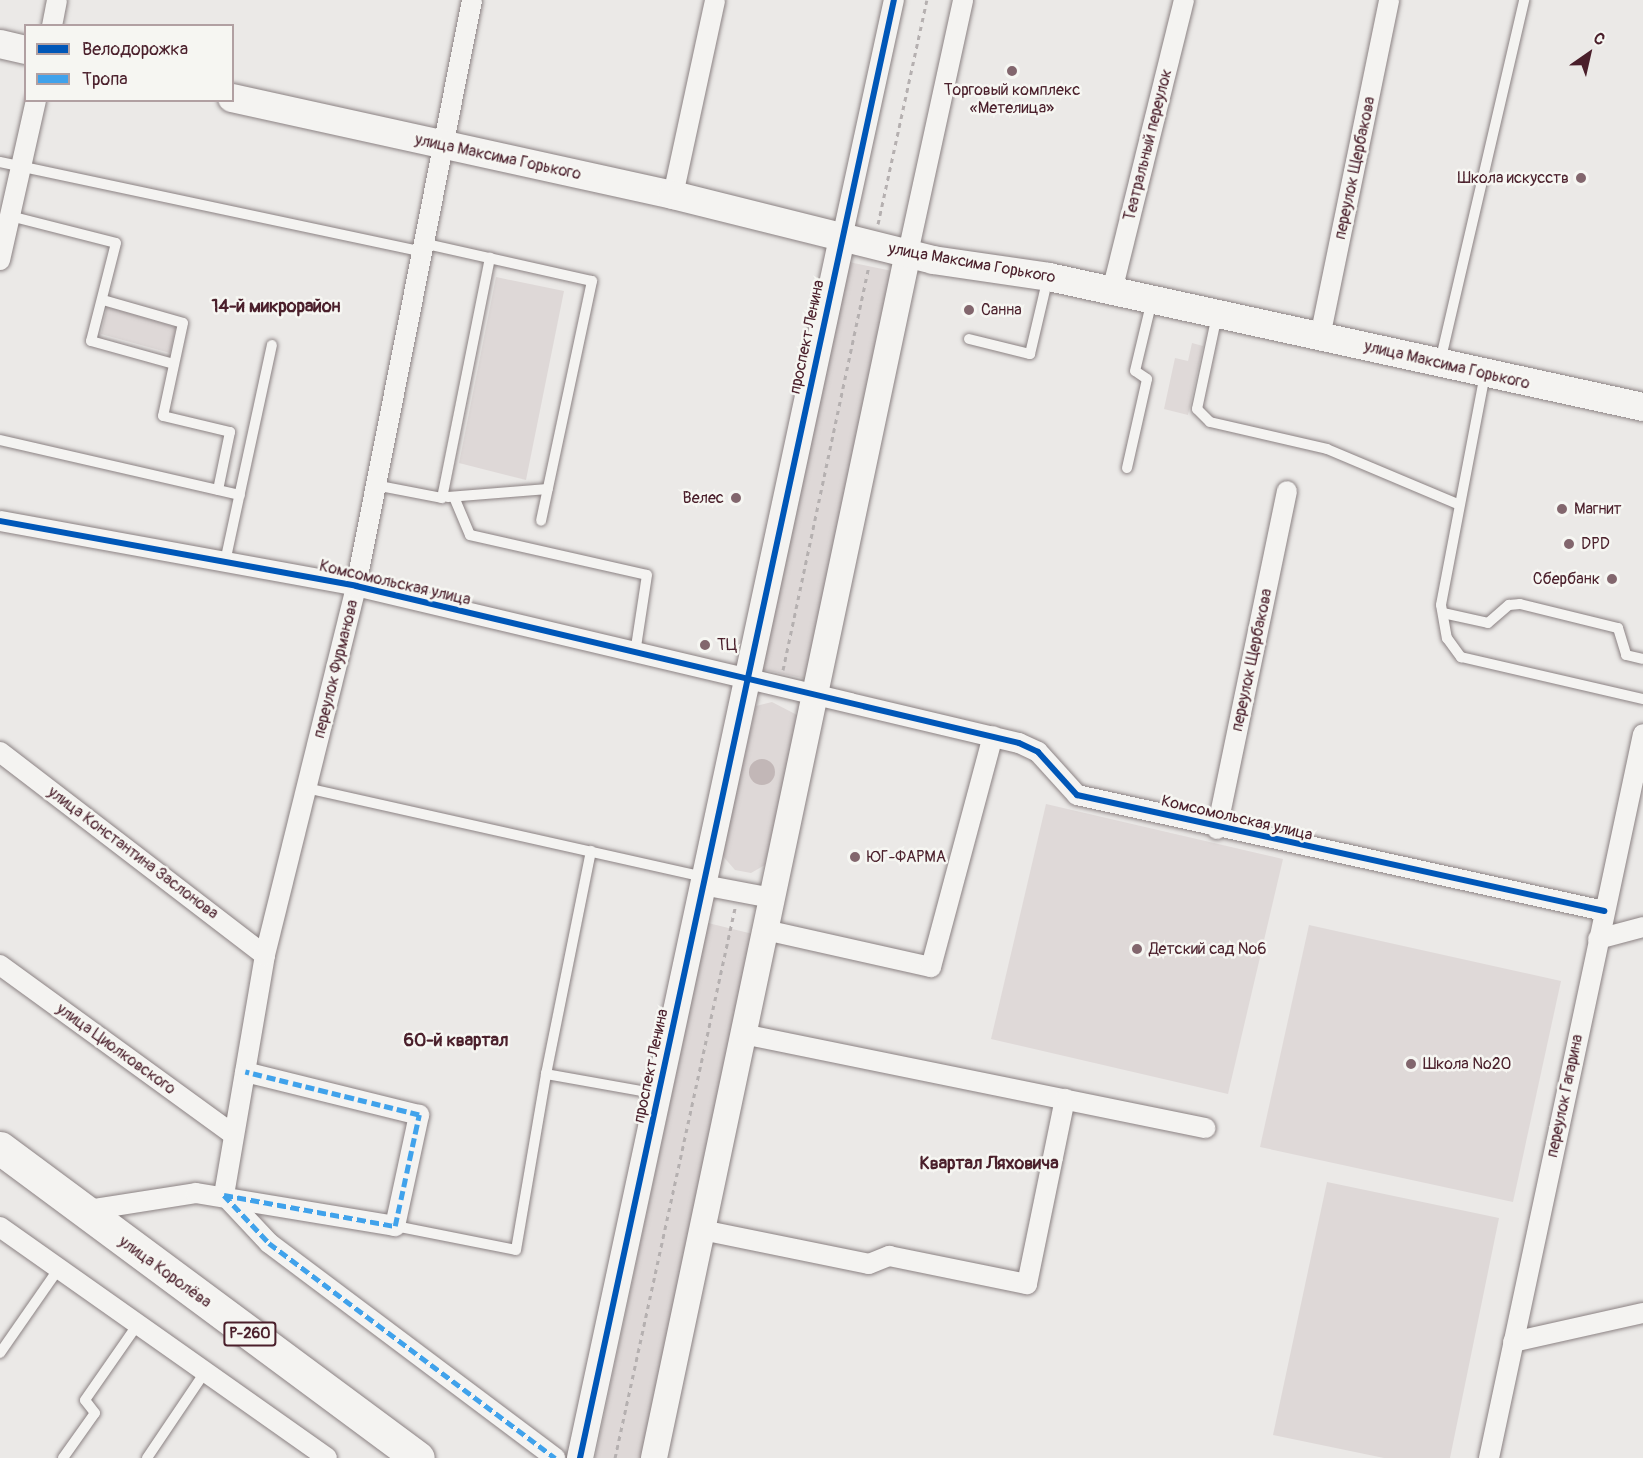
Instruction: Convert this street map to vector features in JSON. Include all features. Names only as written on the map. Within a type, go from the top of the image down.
[{"type":"highway","name":"улица Королёва","points":[[0,1149],[418,1458]]},
{"type":"main road","points":[[0,44],[24,50]]},
{"type":"main road","name":"улица Максима Горького","points":[[234,98],[673,195],[908,254],[1048,277],[1643,408]]},
{"type":"street","points":[[52,24],[57,0]]},
{"type":"street","name":"переулок Фурманова","points":[[225,1195],[231,1133],[245,1072],[265,955],[356,586],[440,145],[472,0]]},
{"type":"street","points":[[673,195],[715,0]]},
{"type":"street","name":"проспект Ленина","points":[[580,1458],[894,0]]},
{"type":"street","points":[[654,1458],[963,0]]},
{"type":"street","name":"Театральный переулок","points":[[1112,291],[1184,0]]},
{"type":"street","name":"переулок Щербакова","points":[[1320,337],[1389,0]]},
{"type":"street","points":[[0,260],[36,102]]},
{"type":"street","name":"переулок Щербакова","points":[[1217,829],[1287,491]]},
{"type":"street","name":"Комсомольская улица","points":[[0,521],[356,586],[746,679]]},
{"type":"street","points":[[746,679],[815,694]]},
{"type":"street","name":"Комсомольская улица","points":[[815,694],[993,736],[1038,752],[1077,795],[1217,829],[1604,911]]},
{"type":"street","name":"переулок Гагарина","points":[[1488,1458],[1643,734]]},
{"type":"street","points":[[765,930],[931,967],[993,736]]},
{"type":"street","name":"улица Константина Заслонова","points":[[0,752],[265,955]]},
{"type":"street","points":[[704,881],[772,898]]},
{"type":"street","points":[[1598,939],[1643,927]]},
{"type":"street","name":"улица Циолковского","points":[[0,966],[231,1133]]},
{"type":"street","points":[[743,1034],[1206,1128]]},
{"type":"street","points":[[82,1211],[196,1193],[225,1195],[395,1226],[419,1115],[245,1072]]},
{"type":"street","points":[[702,1230],[869,1264],[889,1256],[1027,1284],[1065,1099]]},
{"type":"street","points":[[225,1195],[262,1237],[555,1458]]},
{"type":"street","points":[[0,1227],[327,1458]]},
{"type":"street","points":[[1513,1342],[1643,1313]]},
{"type":"lane","points":[[1440,363],[1524,0]]},
{"type":"lane","points":[[0,162],[420,247],[490,258],[592,281],[541,521]]},
{"type":"lane","points":[[10,216],[116,243],[91,341],[174,364]]},
{"type":"lane","points":[[490,258],[448,497],[470,535],[647,575],[635,653]]},
{"type":"lane","points":[[969,339],[1030,354],[1048,277]]},
{"type":"lane","points":[[1127,468],[1147,379],[1135,371],[1152,299]]},
{"type":"lane","points":[[103,300],[183,323],[163,416],[230,432],[218,490]]},
{"type":"lane","points":[[1217,314],[1197,409],[1210,422],[1327,450],[1458,504]]},
{"type":"lane","points":[[225,562],[272,345]]},
{"type":"lane","points":[[1485,374],[1458,504],[1443,613],[1446,638],[1461,657],[1643,699]]},
{"type":"lane","points":[[0,440],[240,495]]},
{"type":"lane","points":[[375,485],[448,497],[548,489]]},
{"type":"lane","points":[[1443,613],[1488,623],[1509,605],[1520,604],[1618,628],[1626,655],[1643,659]]},
{"type":"lane","points":[[306,788],[591,850],[704,881]]},
{"type":"lane","points":[[395,1226],[516,1250],[546,1074],[591,850]]},
{"type":"lane","points":[[546,1074],[659,1095]]},
{"type":"lane","points":[[0,1353],[59,1268]]},
{"type":"lane","points":[[63,1458],[94,1413],[85,1400],[138,1324]]},
{"type":"lane","points":[[147,1458],[205,1372]]},
{"type":"path","points":[[779,687],[927,0]]},
{"type":"path","points":[[615,1458],[739,891]]},
{"type":"shaded area","points":[[844,261],[897,272],[812,680],[760,669]]},
{"type":"shaded area","points":[[496,277],[564,291],[526,480],[459,463]]},
{"type":"shaded area","points":[[107,307],[176,327],[170,353],[101,334]]},
{"type":"shaded area","points":[[1192,343],[1203,346],[1188,415],[1164,409],[1175,358],[1188,361]]},
{"type":"shaded area","points":[[772,702],[799,716],[765,865],[751,873],[735,870],[722,855],[756,706]]},
{"type":"shaded area","points":[[762,759],[771,763],[775,772],[771,781],[762,785],[753,781],[749,772],[753,763]]},
{"type":"shaded area","name":"Детский сад №6","points":[[1046,804],[1283,859],[1228,1094],[991,1039]]},
{"type":"shaded area","points":[[708,923],[757,935],[643,1458],[595,1458]]},
{"type":"shaded area","name":"Школа №20","points":[[1309,925],[1561,981],[1513,1202],[1260,1147]]},
{"type":"shaded area","points":[[1327,1182],[1499,1218],[1450,1458],[1384,1458],[1273,1435]]},
{"type":"marked path","points":[[224,1195],[395,1226],[419,1115],[245,1072]]},
{"type":"marked path","points":[[224,1195],[269,1243],[555,1458]]},
{"type":"cycle path","points":[[580,1458],[894,0]]},
{"type":"cycle path","points":[[0,521],[356,586],[1019,743],[1038,752],[1077,795],[1604,911]]},
{"type":"place","name":"Торговый комплекс «Метелица»","points":[[1012,71]]},
{"type":"place","name":"Школа искусств","points":[[1581,178]]},
{"type":"place","name":"Санна","points":[[969,310]]},
{"type":"place","name":"Велес","points":[[736,498]]},
{"type":"place","name":"Магнит","points":[[1562,509]]},
{"type":"place","name":"DPD","points":[[1569,544]]},
{"type":"place","name":"Сбербанк","points":[[1612,579]]},
{"type":"place","name":"ТЦ","points":[[705,645]]},
{"type":"place","name":"ЮГ-ФАРМА","points":[[855,857]]},
{"type":"place","name":"Детский сад №6","points":[[1137,949]]},
{"type":"place","name":"Школа №20","points":[[1411,1064]]},
{"type":"district","name":"14-й микрорайон","points":[[276,307]]},
{"type":"district","name":"60-й квартал","points":[[456,1041]]},
{"type":"district","name":"Квартал Ляховича","points":[[989,1164]]}]
